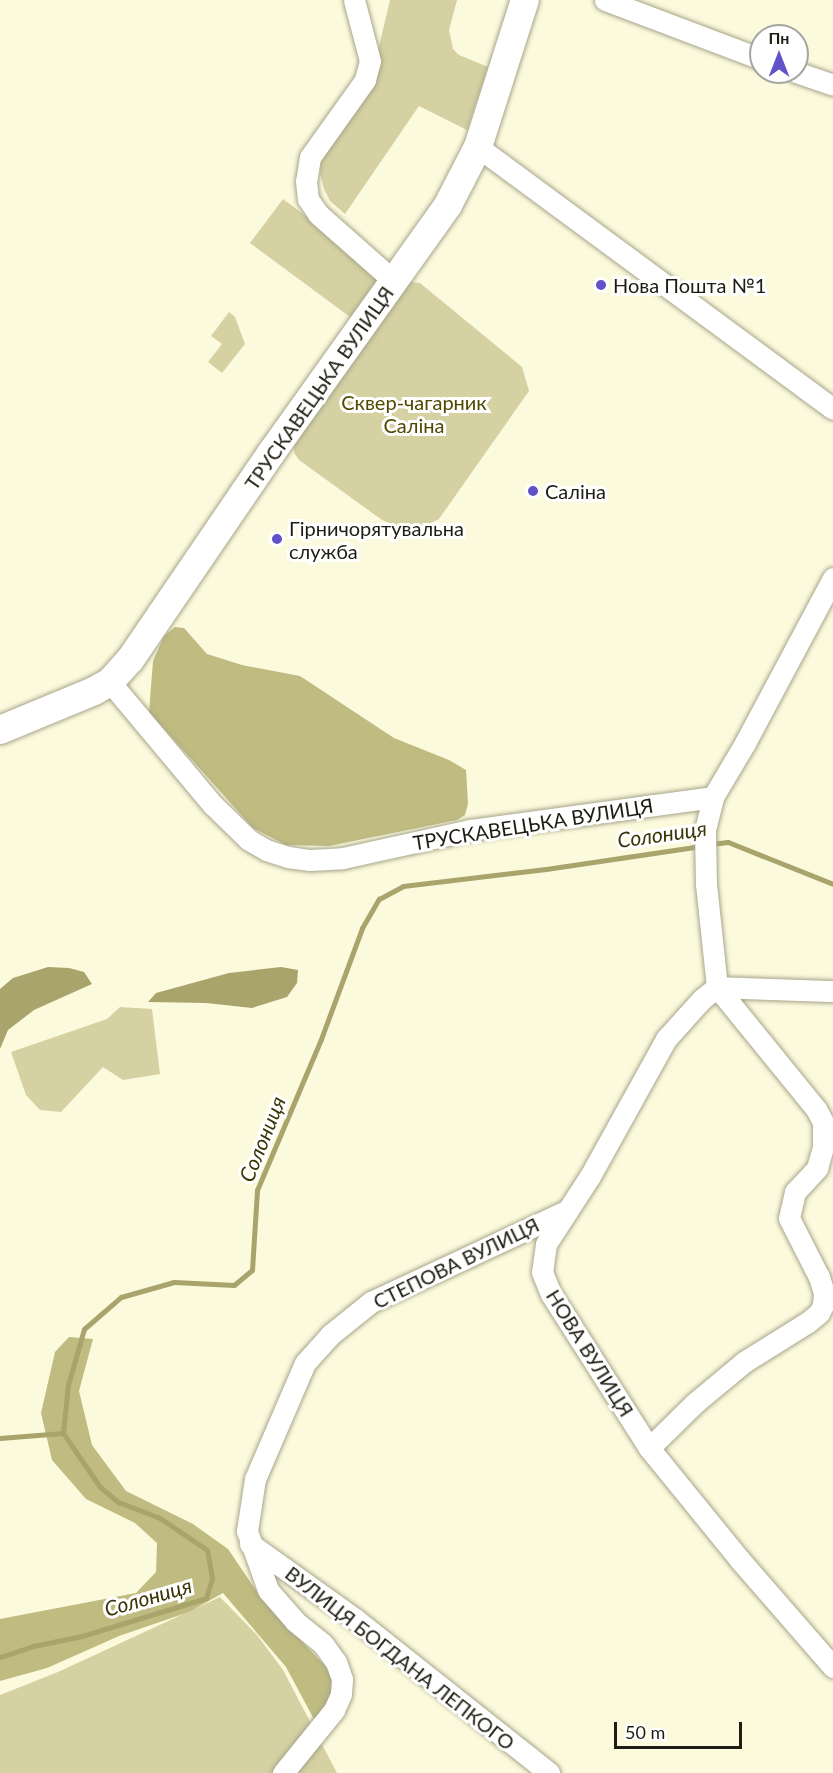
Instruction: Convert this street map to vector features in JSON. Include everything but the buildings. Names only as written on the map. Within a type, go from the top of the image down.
[{"type":"street","points":[[354,0],[370,61],[365,80],[310,157],[306,181],[308,199],[318,214],[394,282]]},
{"type":"street","name":"ТРУСКАВЕЦЬКА ВУЛИЦЯ","points":[[0,730],[110,682],[136,652],[272,452],[448,205],[478,147],[525,0]]},
{"type":"street","points":[[605,0],[749,54]]},
{"type":"street","points":[[809,76],[833,84]]},
{"type":"street","points":[[478,147],[833,409]]},
{"type":"street","points":[[649,1448],[744,1362],[808,1322],[819,1313],[823,1305],[824,1293],[819,1277],[789,1218],[795,1192],[817,1168],[823,1147],[823,1122],[816,1108],[717,987],[706,884],[705,830],[713,797],[745,743],[833,578]]},
{"type":"street","name":"ТРУСКАВЕЦЬКА ВУЛИЦЯ","points":[[110,682],[213,805],[249,840],[267,850],[288,857],[310,860],[343,858],[470,830],[713,797]]},
{"type":"street","points":[[717,987],[833,991]]},
{"type":"street","name":"НОВА ВУЛИЦЯ","points":[[717,987],[702,999],[666,1039],[590,1176],[546,1244],[542,1272],[551,1294],[649,1448],[833,1667]]},
{"type":"street","name":"СТЕПОВА ВУЛИЦЯ","points":[[283,1773],[334,1710],[341,1694],[342,1678],[336,1662],[323,1644],[295,1621],[268,1590],[250,1544],[248,1513],[255,1479],[279,1417],[305,1363],[330,1335],[371,1302],[568,1210]]},
{"type":"street","name":"ВУЛИЦЯ БОГДАНА ЛЕПКОГО","points":[[250,1544],[355,1619],[549,1773]]},
{"type":"green space","points":[[390,0],[457,0],[449,30],[453,49],[459,55],[488,67],[467,130],[419,106],[345,214],[330,201],[324,189],[320,173],[321,158],[375,63]]},
{"type":"green space","points":[[283,199],[383,273],[350,317],[250,243]]},
{"type":"green space","name":"Сквер-чагарник Саліна","points":[[411,282],[420,283],[522,367],[529,391],[439,519],[427,525],[410,527],[396,526],[382,520],[299,460],[294,453],[294,443],[404,287]]},
{"type":"green space","points":[[229,312],[235,317],[245,344],[222,373],[208,362],[222,344],[211,336]]},
{"type":"green space","points":[[120,1007],[152,1009],[160,1074],[123,1080],[103,1067],[61,1112],[40,1110],[26,1095],[11,1052],[107,1019]]},
{"type":"green space","points":[[220,1597],[257,1635],[283,1670],[337,1773],[0,1773],[0,1695],[58,1672]]},
{"type":"shaded area","points":[[175,627],[184,628],[207,654],[242,665],[300,676],[394,738],[449,760],[466,770],[468,804],[465,815],[457,820],[329,846],[286,845],[253,828],[149,712],[153,661],[164,636]]},
{"type":"shaded area","points":[[48,967],[69,968],[84,972],[92,984],[34,1010],[8,1030],[0,1049],[0,989],[13,978]]},
{"type":"shaded area","points":[[281,967],[298,970],[297,983],[287,997],[252,1008],[206,1003],[148,1002],[156,993],[229,973]]},
{"type":"shaded area","points":[[69,1337],[93,1339],[79,1391],[92,1445],[126,1491],[193,1524],[228,1549],[262,1599],[326,1667],[332,1681],[333,1696],[316,1723],[286,1667],[223,1593],[189,1612],[119,1636],[47,1668],[0,1681],[0,1619],[136,1593],[156,1572],[157,1543],[135,1523],[86,1499],[52,1460],[41,1413],[55,1352]]},
{"type":"waterway","name":"Солониця","points":[[711,844],[728,842],[833,884]]},
{"type":"waterway","name":"Солониця","points":[[0,1657],[33,1646],[82,1636],[206,1598],[212,1578],[207,1550],[160,1518],[118,1502],[100,1487],[63,1433],[68,1385],[84,1329],[121,1297],[174,1282],[234,1285],[252,1270],[257,1190],[321,1039],[362,928],[379,899],[403,886],[546,869],[701,846]]},
{"type":"waterway","points":[[0,1438],[63,1433]]},
{"type":"place","name":"Нова Пошта №1","points":[[601,285]]},
{"type":"place","name":"Саліна","points":[[533,491]]},
{"type":"place","name":"Гірничорятувальна служба","points":[[277,539]]}]
